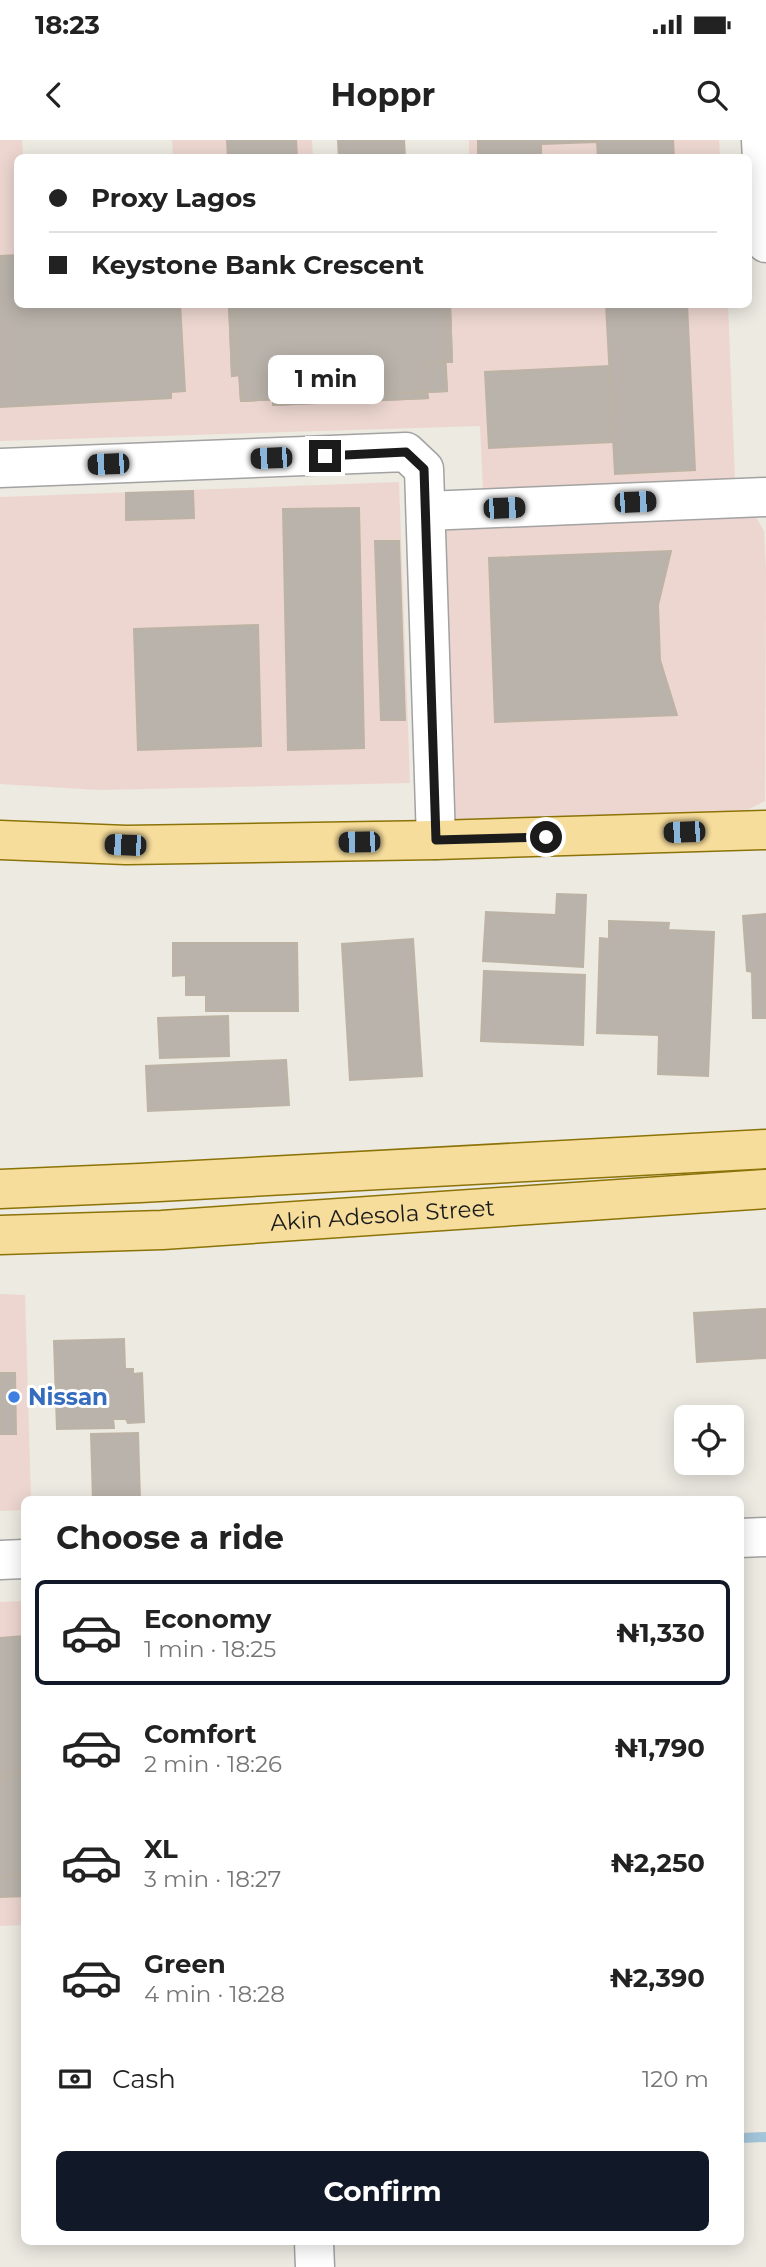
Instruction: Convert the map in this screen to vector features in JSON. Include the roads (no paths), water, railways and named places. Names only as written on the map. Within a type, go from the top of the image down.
[{"type":"main road","points":[[0,840],[125,845],[436,840],[766,830]]},
{"type":"main road","name":"Akin Adesola Street","points":[[0,1189],[766,1149]]},
{"type":"main road","name":"Akin Adesola Street","points":[[0,1235],[162,1230],[766,1189]]},
{"type":"street","points":[[761,140],[766,243]]},
{"type":"street","points":[[0,468],[406,452],[424,469],[436,840]]},
{"type":"street","points":[[426,511],[766,497]]},
{"type":"street","points":[[744,1538],[766,1537]]},
{"type":"street","points":[[0,1560],[21,1559]]},
{"type":"waterway","points":[[744,2138],[766,2137]]},
{"type":"place","name":"Nissan","points":[[14,1397]]}]
